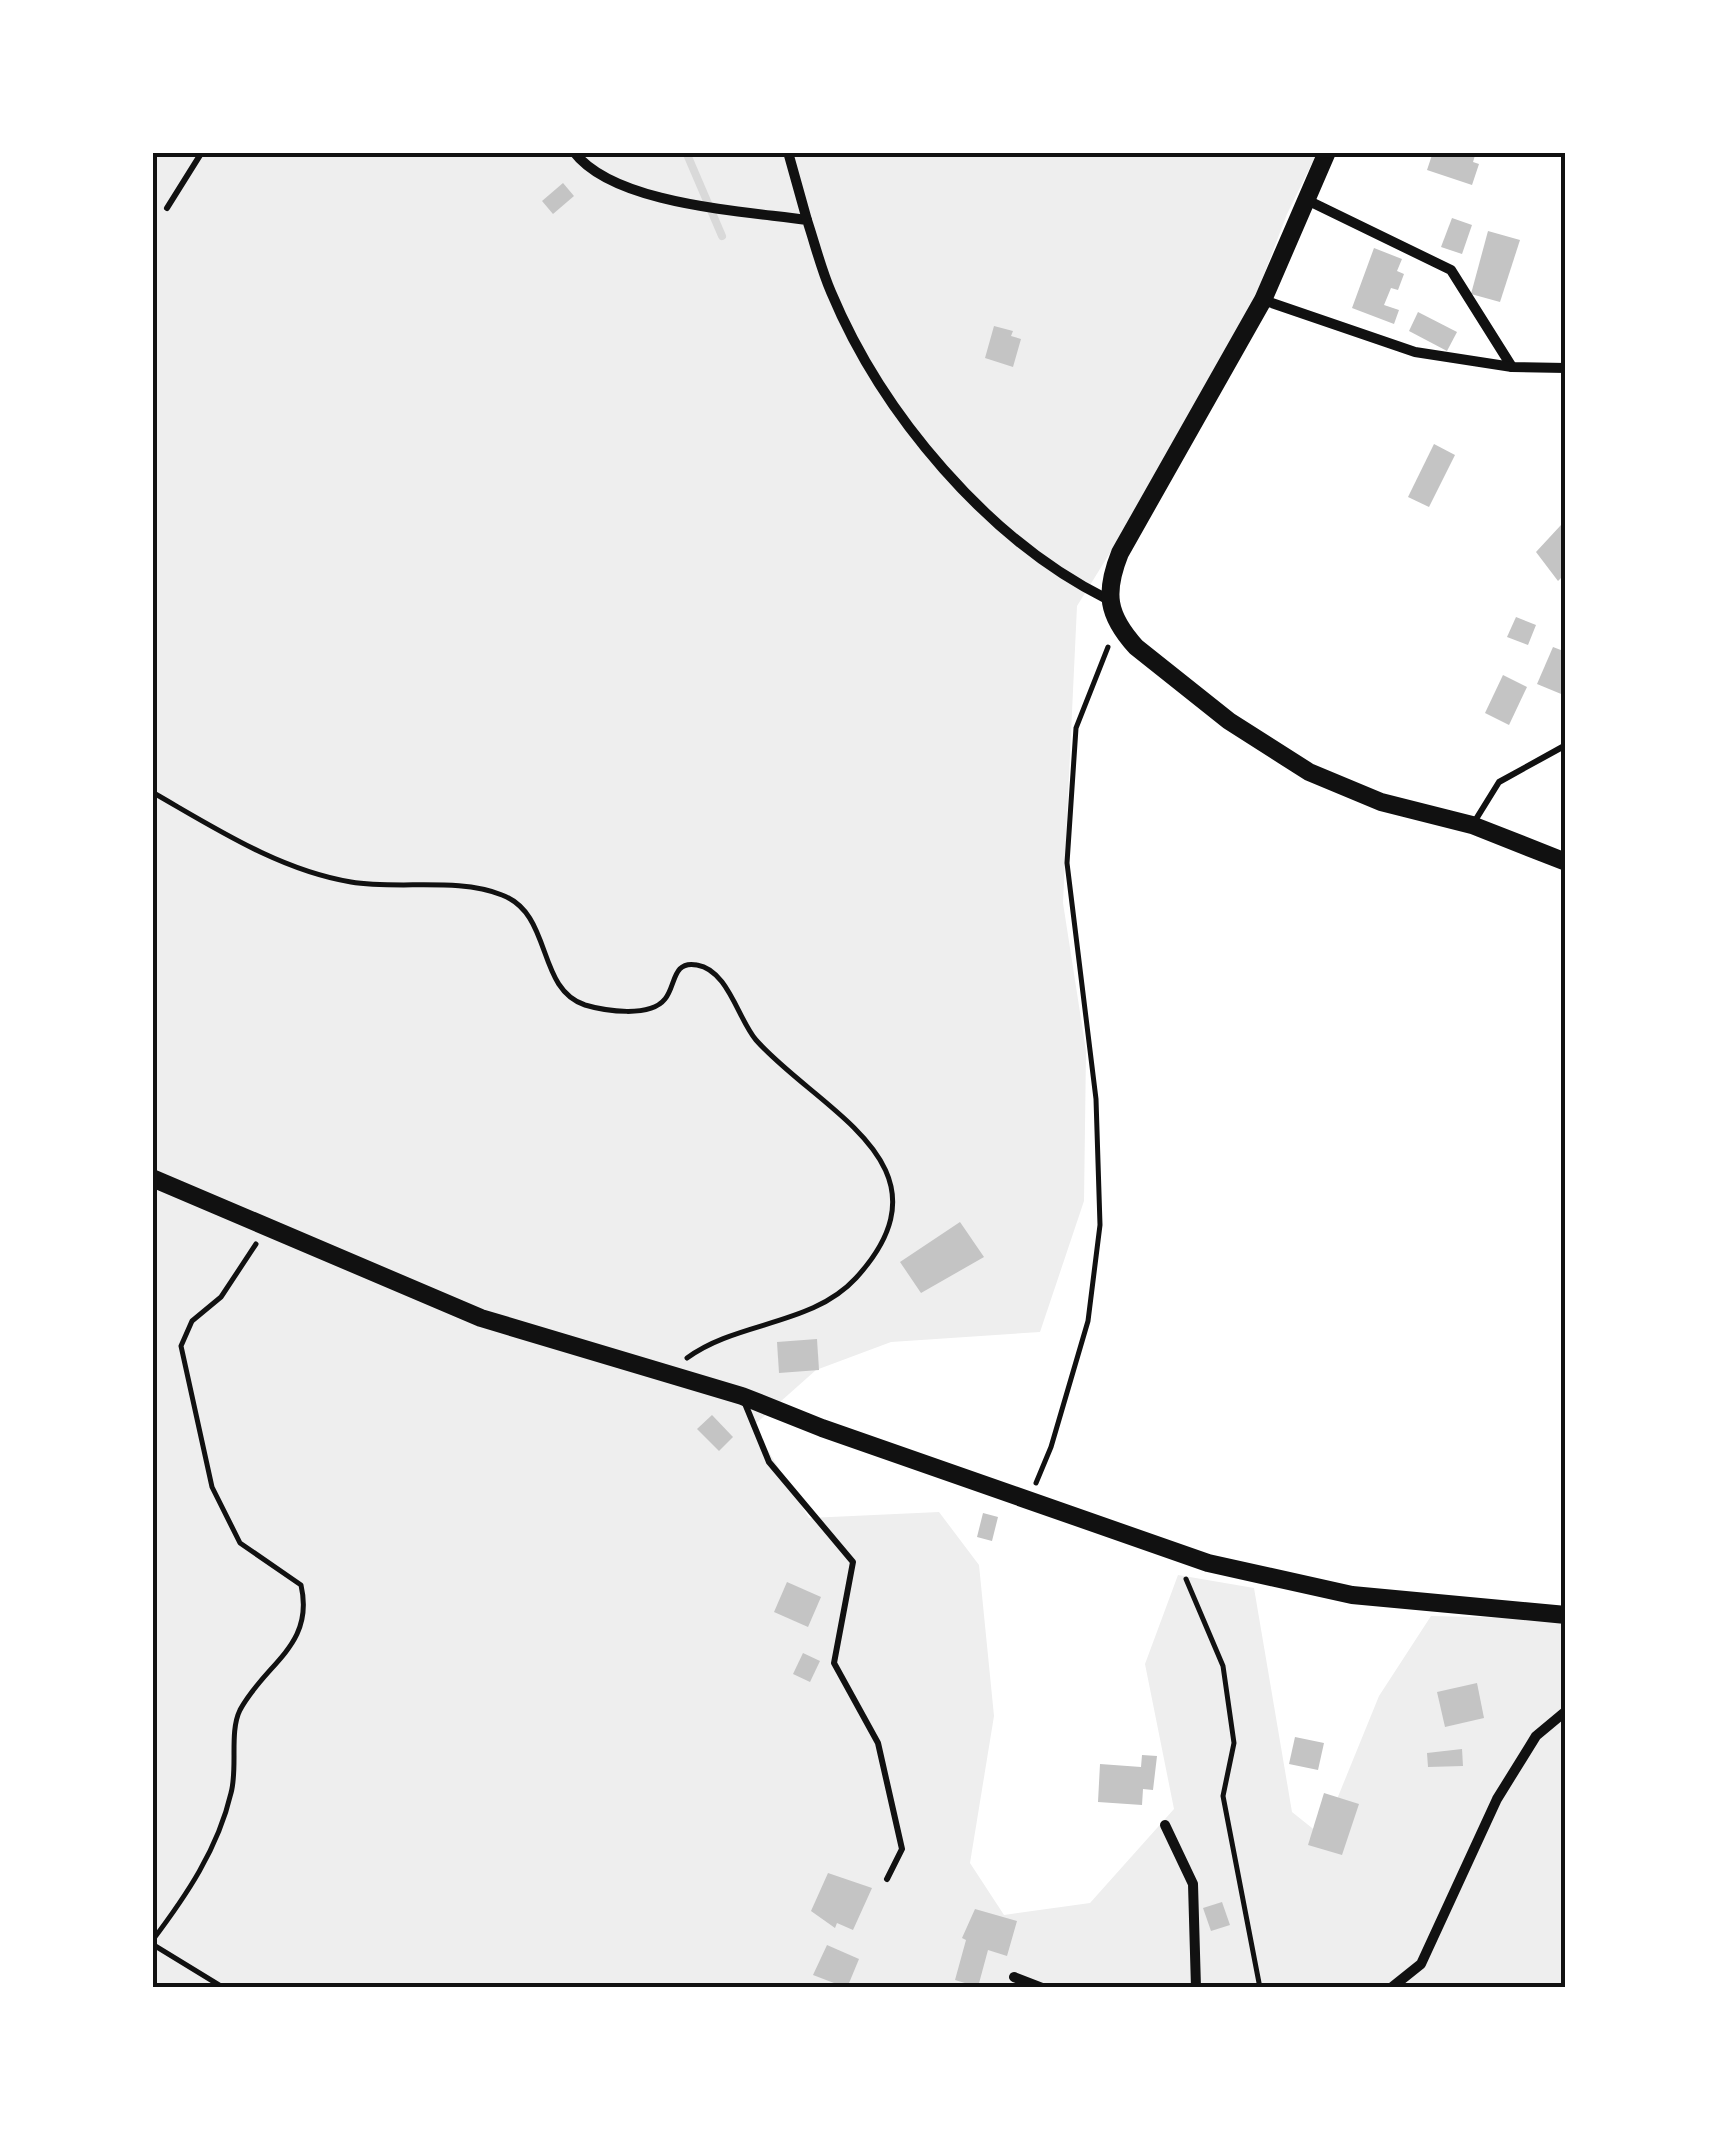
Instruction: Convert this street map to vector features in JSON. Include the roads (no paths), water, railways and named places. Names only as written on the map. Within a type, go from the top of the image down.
[{"type":"main road","points":[[1327,152],[1263,300],[1120,554],[1107,600],[1116,625],[1179,684],[1293,764],[1381,802],[1472,826],[1566,862]]},
{"type":"main road","points":[[152,1178],[482,1318],[742,1396],[822,1428],[1176,1552],[1290,1585],[1337,1593],[1566,1615]]},
{"type":"street","points":[[574,152],[581,162],[624,187],[807,220]]},
{"type":"street","points":[[788,152],[832,293],[878,379],[922,442],[992,518],[1075,584],[1107,600]]},
{"type":"street","points":[[1308,201],[1451,270],[1512,367]]},
{"type":"street","points":[[1263,300],[1415,352],[1512,367],[1566,368]]},
{"type":"street","points":[[1391,1988],[1421,1964],[1497,1799],[1536,1736],[1566,1711]]},
{"type":"street","points":[[1166,1825],[1194,1884],[1196,1988]]},
{"type":"street","points":[[1014,1977],[1042,1988]]},
{"type":"lane","points":[[167,208],[202,152]]},
{"type":"lane","points":[[1472,826],[1499,782],[1566,745]]},
{"type":"lane","points":[[742,1396],[769,1462],[853,1562],[834,1663],[878,1743],[902,1849],[886,1879]]},
{"type":"waterway","points":[[686,152],[722,236]]}]
